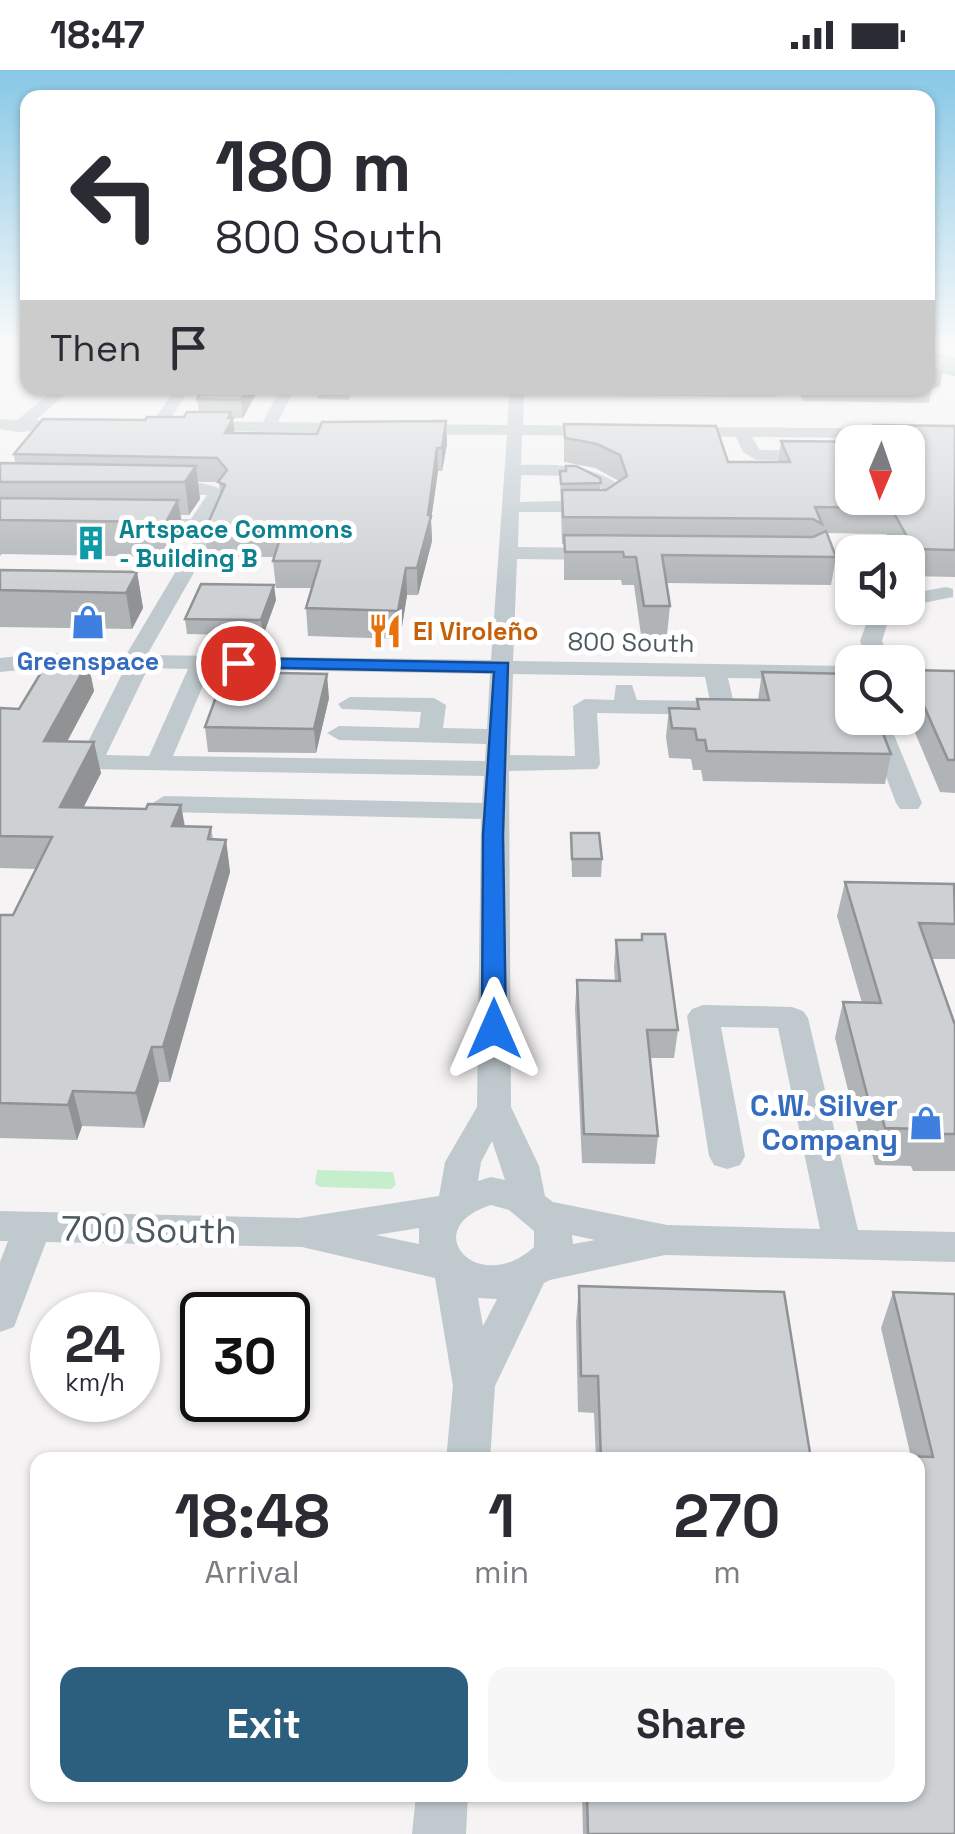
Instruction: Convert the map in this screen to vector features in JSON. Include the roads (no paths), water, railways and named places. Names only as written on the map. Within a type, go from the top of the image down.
[{"type":"street","points":[[0,442],[20,425]]},
{"type":"street","points":[[474,1386],[553,1237],[536,1207],[494,1107],[495,811],[515,425]]},
{"type":"street","points":[[140,426],[612,431]]},
{"type":"street","points":[[668,432],[835,437]]},
{"type":"street","points":[[742,432],[757,462],[835,457]]},
{"type":"street","points":[[925,435],[955,434]]},
{"type":"street","points":[[510,506],[604,508],[613,502],[610,487],[596,475],[579,470],[514,470]]},
{"type":"street","points":[[136,489],[214,490],[218,494],[196,526]]},
{"type":"street","points":[[118,524],[196,526],[208,532],[136,661],[90,762],[498,756],[588,764],[585,706],[723,708],[715,671]]},
{"type":"street","points":[[508,553],[619,554]]},
{"type":"street","points":[[925,597],[946,593]]},
{"type":"street","name":"800 South","points":[[0,653],[49,660],[835,674]]},
{"type":"street","name":"800 South","points":[[0,666],[49,660]]},
{"type":"street","points":[[158,763],[202,662]]},
{"type":"street","points":[[621,669],[626,707]]},
{"type":"street","points":[[350,704],[434,705],[430,735]]},
{"type":"street","points":[[339,733],[430,735],[498,756]]},
{"type":"street","points":[[883,735],[909,803]]},
{"type":"street","points":[[164,804],[495,811]]},
{"type":"street","points":[[727,1156],[702,1016],[792,1018],[842,1243]]},
{"type":"street","points":[[469,1452],[474,1386],[449,1268],[435,1243],[436,1228],[450,1205],[463,1162],[494,1107]]},
{"type":"street","points":[[450,1205],[491,1191],[536,1207],[667,1240],[955,1247]]},
{"type":"street","name":"700 South","points":[[299,1234],[450,1205]]},
{"type":"street","points":[[0,1315],[16,1226]]},
{"type":"street","name":"700 South","points":[[16,1226],[299,1234],[449,1268]]},
{"type":"street","points":[[449,1268],[470,1280],[510,1283],[535,1271],[667,1240]]},
{"type":"street","points":[[440,1834],[442,1802]]},
{"type":"place","name":"Artspace Commons - Building B","points":[[91,543]]},
{"type":"place","name":"Greenspace","points":[[88,622]]},
{"type":"place","name":"El Viroleño","points":[[385,631]]},
{"type":"place","name":"C.W. Silver Company","points":[[926,1123]]}]
